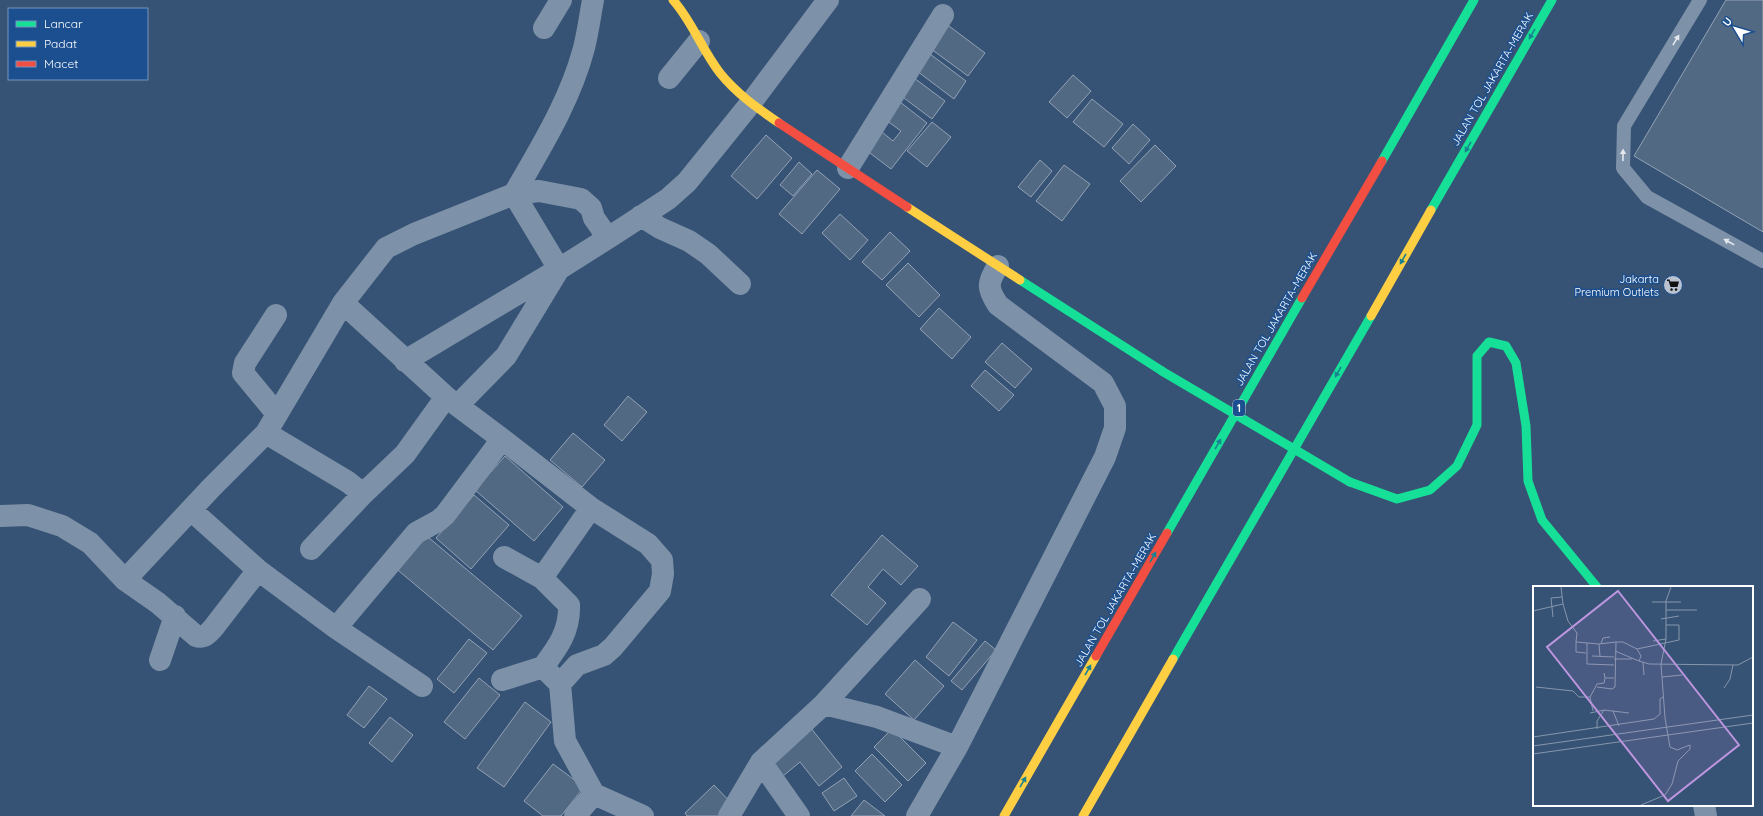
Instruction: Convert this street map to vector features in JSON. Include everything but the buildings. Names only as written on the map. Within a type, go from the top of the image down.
[{"type":"main road","points":[[673,0],[682,10],[699,41],[720,73],[750,104],[1162,371],[1350,482],[1397,499],[1430,490],[1457,466],[1477,425],[1476,356],[1489,342],[1506,346],[1516,363],[1526,426],[1528,481],[1542,520],[1596,586]]},
{"type":"main road","name":"JALAN TOL JAKARTA–MERAK","points":[[1004,816],[1474,0]]},
{"type":"main road","name":"JALAN TOL JAKARTA–MERAK","points":[[1083,816],[1552,0]]},
{"type":"street","points":[[544,28],[561,0]]},
{"type":"street","points":[[514,194],[551,131],[571,88],[584,48],[594,0]]},
{"type":"street","points":[[405,361],[608,238],[668,198],[687,182],[750,104],[828,0]]},
{"type":"street","points":[[848,168],[943,15]]},
{"type":"street","points":[[668,78],[699,41]]},
{"type":"street","points":[[125,580],[266,433],[344,303],[386,248],[414,234],[514,194],[539,191],[581,200],[591,208],[594,218],[608,238]]},
{"type":"street","points":[[514,194],[559,269]]},
{"type":"street","points":[[641,216],[660,228],[689,241],[708,254],[740,284]]},
{"type":"street","points":[[917,816],[957,747],[1105,458],[1115,428],[1115,406],[1103,383],[998,305],[989,292],[990,279],[998,266]]},
{"type":"street","points":[[311,549],[363,494],[405,454],[452,401],[506,356],[559,269]]},
{"type":"street","points":[[344,303],[405,361],[452,401],[591,508],[648,544],[662,560],[663,574],[660,591],[613,647],[604,655],[593,660],[585,660],[577,665],[560,684]]},
{"type":"street","points":[[276,315],[245,363],[243,373],[277,414]]},
{"type":"street","points":[[266,433],[348,482],[363,494]]},
{"type":"street","points":[[336,628],[416,533],[444,515],[502,438]]},
{"type":"street","points":[[542,578],[591,508]]},
{"type":"street","points":[[191,510],[258,570],[336,628],[422,686]]},
{"type":"street","points":[[0,516],[28,514],[62,526],[90,544],[125,580],[175,616],[199,638],[206,636],[258,570]]},
{"type":"street","points":[[502,680],[543,667],[560,645],[569,615],[569,605],[542,578],[504,557]]},
{"type":"street","points":[[729,816],[761,762],[824,704],[920,599]]},
{"type":"street","points":[[160,660],[175,616]]},
{"type":"street","points":[[543,667],[560,684],[565,740],[594,794],[643,816]]},
{"type":"street","points":[[824,704],[877,717],[957,747]]},
{"type":"street","points":[[761,762],[798,816]]},
{"type":"street","points":[[575,816],[594,794]]},
{"type":"street","points":[[1704,806],[1706,816]]},
{"type":"lane","points":[[1700,0],[1624,126],[1623,168],[1647,197],[1763,261]]},
{"type":"traffic: fast","points":[[1382,161],[1474,0]]},
{"type":"traffic: fast","points":[[1431,210],[1552,0]]},
{"type":"traffic: fast","points":[[1020,280],[1162,371]]},
{"type":"traffic: fast","points":[[1167,533],[1302,298]]},
{"type":"traffic: fast","points":[[1173,659],[1371,316]]},
{"type":"traffic: fast","points":[[1350,482],[1397,499],[1430,490],[1457,466],[1477,425],[1477,356],[1489,342],[1506,346],[1516,363],[1526,426],[1528,481],[1542,520],[1596,586]]},
{"type":"traffic: fast","points":[[1162,371],[1350,482]]},
{"type":"traffic: slow","points":[[673,0],[686,17],[708,55],[726,80],[747,100],[779,123]]},
{"type":"traffic: slow","points":[[907,207],[1020,280]]},
{"type":"traffic: slow","points":[[1371,316],[1431,210]]},
{"type":"traffic: slow","points":[[1004,816],[1096,656]]},
{"type":"traffic: slow","points":[[1083,816],[1173,659]]},
{"type":"traffic: jam","points":[[779,123],[907,207]]},
{"type":"traffic: jam","points":[[1302,298],[1382,161]]},
{"type":"traffic: jam","points":[[1096,656],[1167,533]]},
{"type":"place","name":"Jakarta Premium Outlets","points":[[1673,285]]}]
